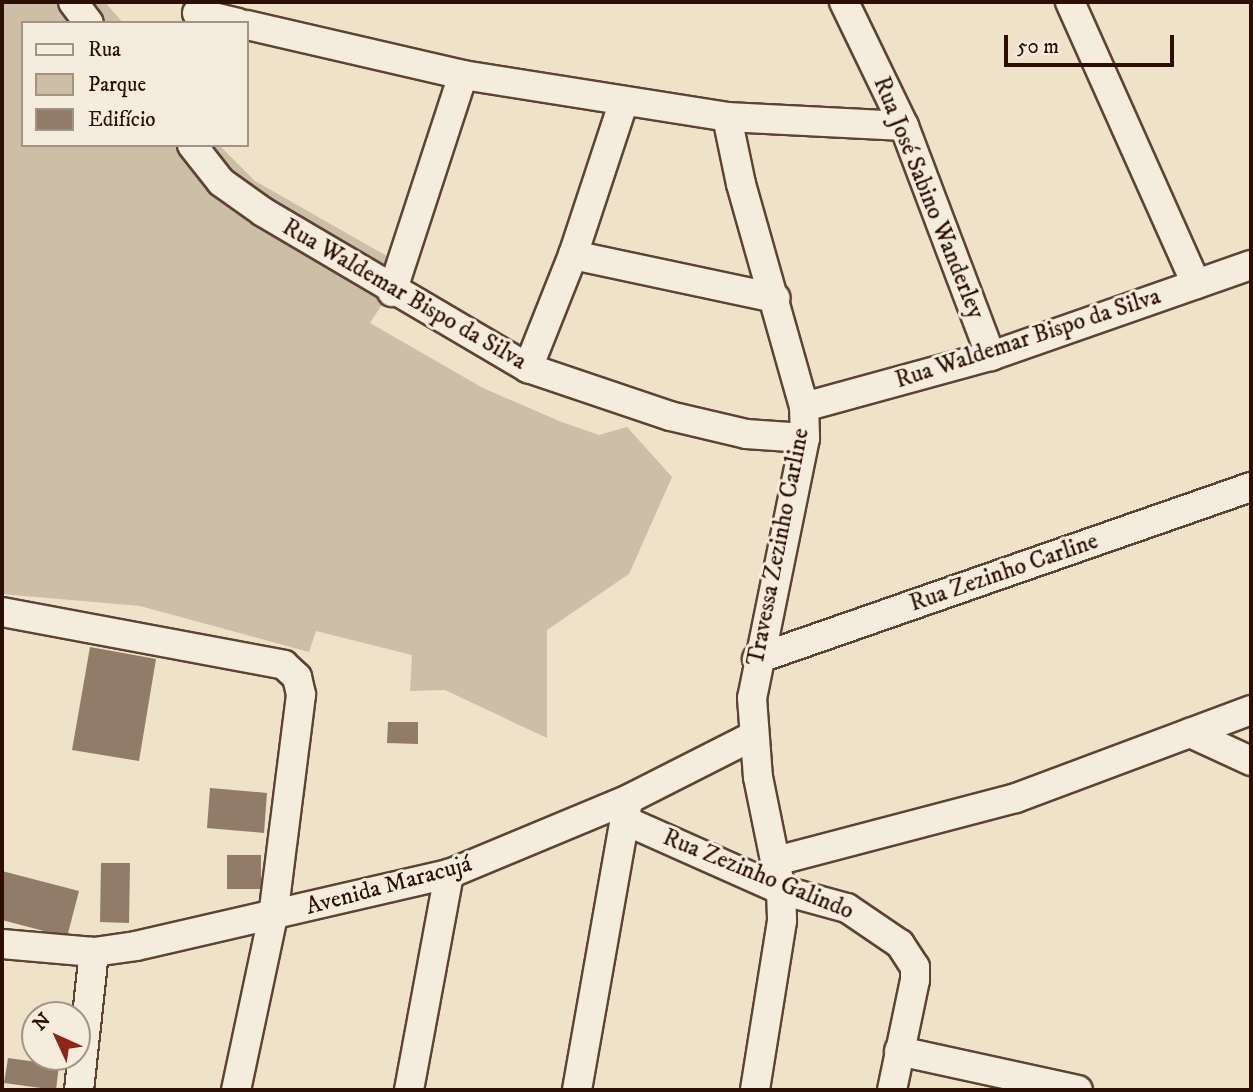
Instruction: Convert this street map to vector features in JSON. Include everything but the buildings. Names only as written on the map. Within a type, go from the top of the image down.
[{"type":"street","points":[[73,2],[87,21]]},
{"type":"street","name":"Rua José Sabino Wanderley","points":[[844,2],[904,126],[991,356]]},
{"type":"street","points":[[1070,2],[1196,284]]},
{"type":"street","points":[[191,13],[229,21]]},
{"type":"street","points":[[248,25],[463,75],[727,117],[904,126]]},
{"type":"street","points":[[392,292],[463,75]]},
{"type":"street","points":[[528,368],[573,255],[624,101]]},
{"type":"street","name":"Travessa Zezinho Carline","points":[[727,117],[741,184],[804,407],[805,438],[757,659],[753,736],[758,778],[781,890],[778,957],[755,1090]]},
{"type":"street","name":"Rua Waldemar Bispo da Silva","points":[[194,147],[242,199],[392,292],[528,368],[670,416],[746,434],[805,438]]},
{"type":"street","points":[[573,255],[775,298]]},
{"type":"street","name":"Rua Waldemar Bispo da Silva","points":[[804,407],[991,356],[1251,265]]},
{"type":"street","name":"Rua Zezinho Carline","points":[[757,659],[1251,487]]},
{"type":"street","points":[[2,612],[186,644],[291,670],[301,695],[273,916],[236,1090]]},
{"type":"street","points":[[776,861],[1016,798],[1251,710]]},
{"type":"street","points":[[1190,733],[1251,761]]},
{"type":"street","name":"Avenida Maracujá","points":[[2,944],[94,952],[180,939],[449,874],[626,809],[753,736]]},
{"type":"street","points":[[577,1090],[626,809]]},
{"type":"street","name":"Rua Zezinho Galindo","points":[[626,809],[781,890],[848,908],[910,956],[915,980],[892,1090]]},
{"type":"street","points":[[409,1090],[449,874]]},
{"type":"street","points":[[79,1090],[94,952]]},
{"type":"street","points":[[899,1051],[1078,1090]]},
{"type":"green space","points":[[2,2],[105,2],[121,21],[21,21],[21,147],[221,147],[255,181],[406,267],[370,323],[483,388],[559,421],[599,435],[627,427],[672,477],[629,574],[547,630],[547,738],[445,690],[410,691],[412,655],[316,631],[309,652],[140,606],[2,594]]}]
